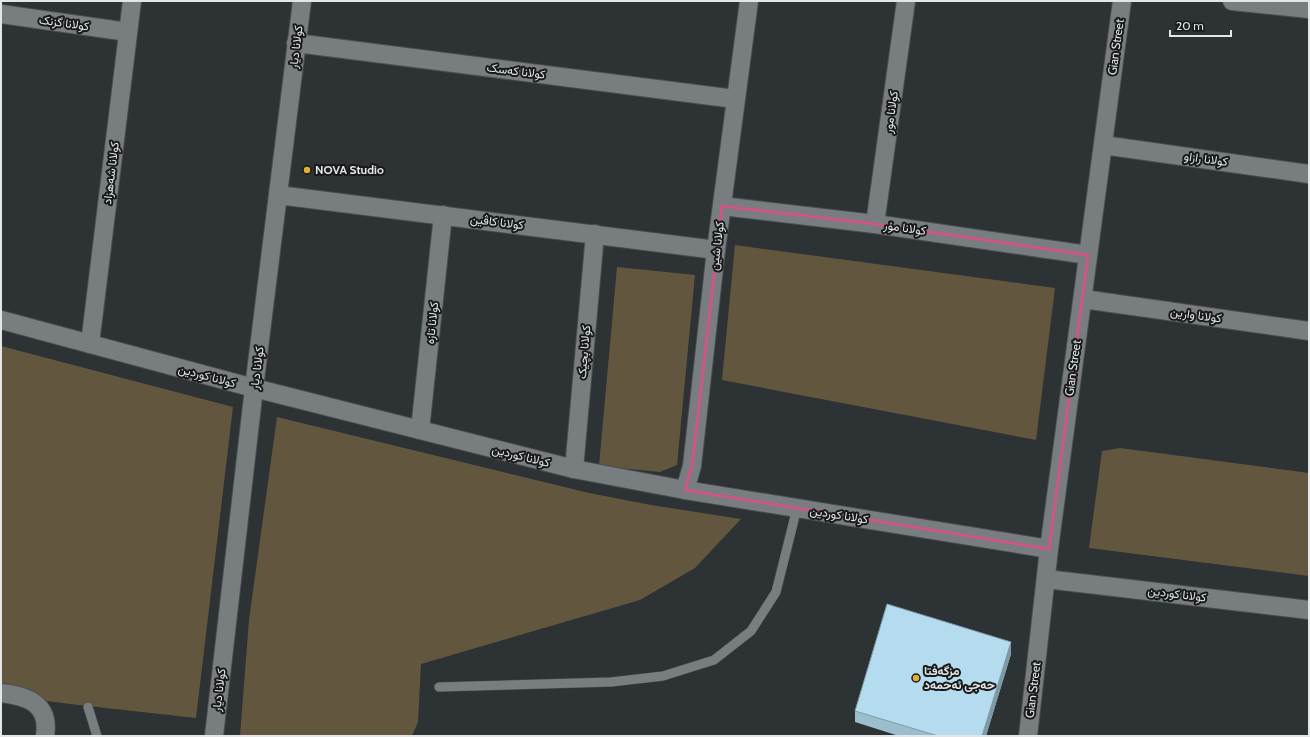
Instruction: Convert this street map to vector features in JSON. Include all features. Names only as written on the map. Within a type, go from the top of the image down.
[{"type":"street","name":"کولانا شەهزاد","points":[[90,344],[132,1]]},
{"type":"street","name":"کولانا دیار","points":[[214,736],[254,388],[302,1]]},
{"type":"street","name":"کولانا شین","points":[[685,490],[692,466],[716,250],[748,1]]},
{"type":"street","name":"کولانا مور","points":[[875,224],[906,1]]},
{"type":"street","name":"Gian Street","points":[[1028,736],[1049,549],[1122,1]]},
{"type":"street","points":[[1232,1],[1309,9]]},
{"type":"street","name":"کولانا گزنک","points":[[1,14],[128,32]]},
{"type":"street","name":"کولانا کەسک","points":[[296,43],[735,99]]},
{"type":"street","name":"کولانا رازاو","points":[[1103,145],[1309,174]]},
{"type":"street","name":"کولانا کاڤین","points":[[278,195],[716,250]]},
{"type":"street","name":"کولانا مۆر","points":[[722,206],[875,224],[1088,255]]},
{"type":"street","name":"کولانا تازە","points":[[420,430],[443,216]]},
{"type":"street","name":"کولانا بچیک","points":[[574,469],[595,234]]},
{"type":"street","name":"کولانا وارین","points":[[1083,299],[1309,331]]},
{"type":"street","name":"کولانا کوردین","points":[[1,320],[254,388],[574,469],[685,490],[1049,549]]},
{"type":"street","name":"کولانا کوردین","points":[[1046,579],[1309,610]]},
{"type":"street","points":[[1,693],[15,694],[32,700],[43,712],[45,736]]},
{"type":"lane","points":[[439,687],[612,682],[664,676],[714,660],[751,631],[776,592],[797,508]]},
{"type":"lane","points":[[88,707],[97,736]]},
{"type":"highlighted area","points":[[722,206],[875,224],[1088,255],[1049,549],[685,490],[692,466]]},
{"type":"shaded area","points":[[735,245],[1055,288],[1036,440],[722,380]]},
{"type":"shaded area","points":[[617,267],[695,275],[677,465],[660,472],[599,466]]},
{"type":"shaded area","points":[[1,346],[233,407],[196,718],[1,695]]},
{"type":"shaded area","points":[[277,417],[589,493],[651,505],[741,519],[695,568],[640,600],[421,664],[418,722],[412,736],[240,736],[249,620]]},
{"type":"shaded area","points":[[1120,448],[1309,473],[1309,576],[1089,548],[1102,451]]},
{"type":"building","points":[[887,604],[1011,642],[982,736],[938,736],[855,711]]},
{"type":"place","name":"NOVA Studio","points":[[307,170]]},
{"type":"place","name":"مزگەفتا حەجی ئەحمەد","points":[[916,678]]}]
